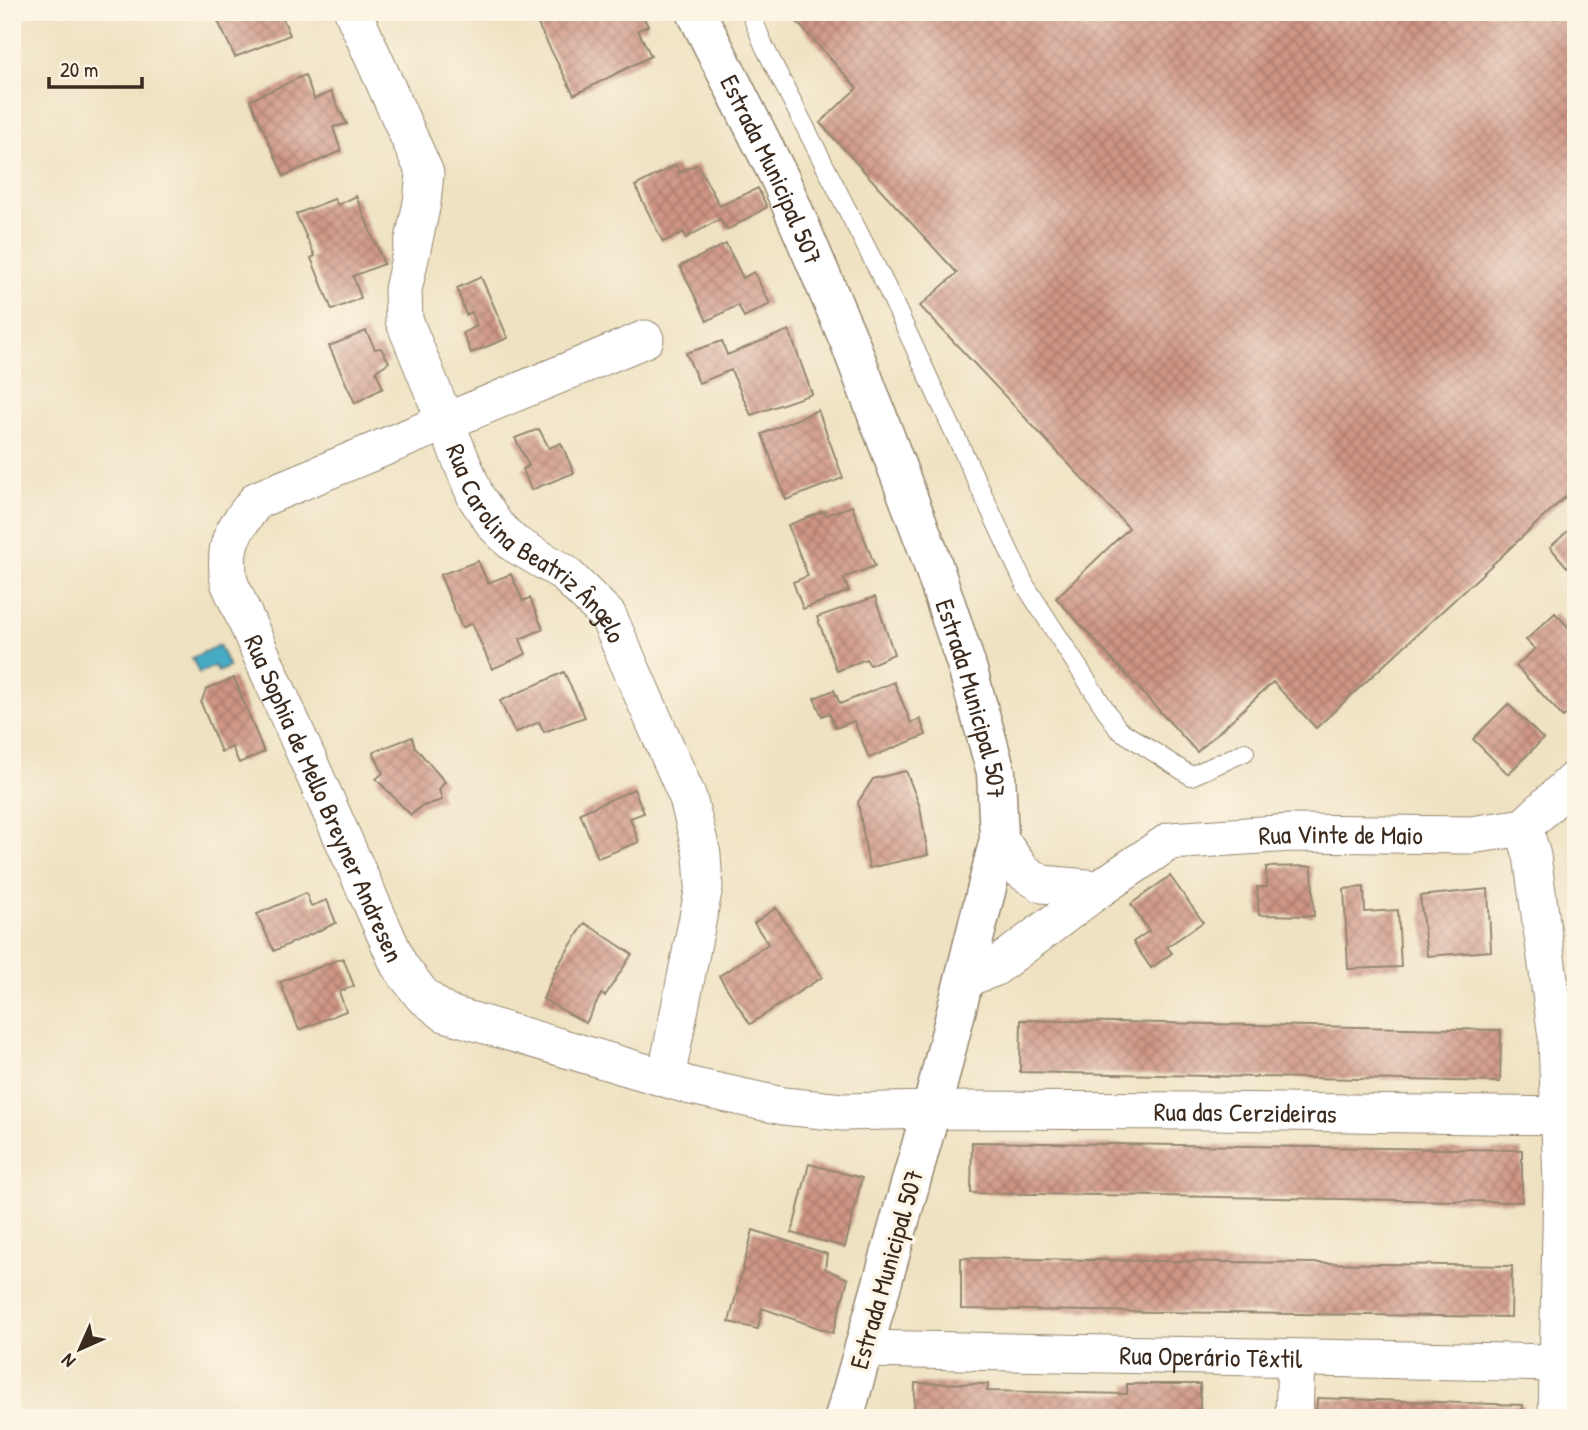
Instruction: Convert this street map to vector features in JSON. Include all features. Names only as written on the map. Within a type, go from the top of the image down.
[{"type":"street","name":"Rua Carolina Beatriz Ângelo","points":[[353,12],[425,173],[422,204],[403,289],[404,320],[476,497],[495,525],[513,543],[564,572],[608,616],[688,798],[702,854],[704,887],[666,1078]]},
{"type":"street","name":"Estrada Municipal 507","points":[[696,12],[780,179],[850,343],[929,553],[967,667],[996,772],[999,839],[931,1110],[844,1418]]},
{"type":"street","name":"Rua Sophia de Mello Breyner Andresen","points":[[645,339],[257,500],[233,532],[226,562],[229,582],[399,965],[422,995],[445,1013],[666,1078],[783,1106],[844,1112],[931,1110]]},
{"type":"street","points":[[1557,1418],[1562,1184],[1557,1037],[1532,856],[1524,827],[1576,778]]},
{"type":"street","name":"Rua Vinte de Maio","points":[[964,979],[994,968],[1099,889],[1170,841],[1291,832],[1471,835],[1524,827]]},
{"type":"street","points":[[999,839],[1022,871],[1042,884],[1099,889]]},
{"type":"street","name":"Rua das Cerzideiras","points":[[931,1110],[1560,1116]]},
{"type":"street","name":"Rua Operário Têxtil","points":[[863,1349],[1558,1363]]},
{"type":"street","points":[[1294,1418],[1296,1358]]},
{"type":"lane","points":[[750,12],[765,48],[885,284],[1025,585],[1118,729],[1191,776],[1245,752]]},
{"type":"water","points":[[219,645],[229,667],[218,672],[215,666],[199,673],[192,658]]},
{"type":"building","points":[[229,12],[280,12],[290,35],[235,57],[216,17]]},
{"type":"building","points":[[538,12],[641,12],[648,26],[638,30],[651,56],[574,95],[533,15]]},
{"type":"building","points":[[788,12],[1576,12],[1576,487],[1316,728],[1273,682],[1197,752],[1056,598],[1129,528],[920,306],[957,273],[820,123],[857,88]]},
{"type":"building","points":[[305,75],[314,99],[331,92],[347,124],[333,127],[341,151],[284,176],[250,100]]},
{"type":"building","points":[[697,164],[720,206],[758,188],[767,207],[727,230],[720,219],[686,238],[684,232],[663,242],[635,186],[676,165],[679,173]]},
{"type":"building","points":[[356,196],[384,264],[353,276],[361,298],[332,310],[311,258],[315,256],[296,214],[334,199],[338,205]]},
{"type":"building","points":[[726,244],[743,278],[754,272],[770,304],[744,317],[738,305],[707,321],[680,266]]},
{"type":"building","points":[[481,277],[508,338],[471,353],[463,333],[477,326],[472,312],[466,315],[457,288]]},
{"type":"building","points":[[789,330],[812,394],[751,415],[731,370],[699,383],[686,353],[722,341],[727,355]]},
{"type":"building","points":[[366,331],[375,349],[381,348],[389,362],[376,371],[383,388],[355,403],[329,346]]},
{"type":"building","points":[[818,410],[843,478],[786,500],[762,434]]},
{"type":"building","points":[[539,429],[549,448],[561,443],[574,473],[531,490],[523,469],[529,466],[515,438]]},
{"type":"building","points":[[852,506],[875,566],[843,578],[849,591],[803,609],[793,582],[808,576],[788,525],[824,511],[826,515]]},
{"type":"building","points":[[1576,524],[1576,558],[1567,567],[1550,547]]},
{"type":"building","points":[[478,561],[488,583],[511,574],[523,601],[530,598],[543,629],[520,639],[526,654],[492,669],[472,623],[462,628],[440,575]]},
{"type":"building","points":[[875,597],[894,654],[870,665],[866,659],[837,671],[817,617]]},
{"type":"building","points":[[1555,613],[1576,635],[1576,645],[1573,648],[1576,651],[1576,706],[1563,717],[1516,666],[1535,649],[1526,640]]},
{"type":"building","points":[[564,672],[585,717],[544,732],[539,722],[515,733],[500,701]]},
{"type":"building","points":[[234,678],[264,752],[239,763],[232,747],[221,752],[201,703],[206,689]]},
{"type":"building","points":[[894,682],[911,723],[920,719],[926,735],[869,758],[854,721],[836,728],[829,713],[822,716],[814,698],[834,690],[840,704]]},
{"type":"building","points":[[1508,704],[1543,739],[1508,774],[1473,739]]},
{"type":"building","points":[[412,737],[415,747],[445,782],[439,789],[442,800],[420,807],[411,815],[376,779],[383,773],[373,752]]},
{"type":"building","points":[[906,771],[920,807],[928,855],[869,868],[858,802],[873,779]]},
{"type":"building","points":[[634,789],[644,813],[630,818],[639,842],[598,858],[580,813]]},
{"type":"building","points":[[1312,866],[1314,916],[1259,915],[1257,887],[1267,887],[1266,867]]},
{"type":"building","points":[[1170,876],[1203,922],[1167,947],[1172,953],[1151,968],[1133,942],[1149,931],[1131,904]]},
{"type":"building","points":[[1364,887],[1365,912],[1398,910],[1401,967],[1348,969],[1344,889]]},
{"type":"building","points":[[1488,889],[1491,951],[1427,956],[1420,896]]},
{"type":"building","points":[[306,893],[311,906],[327,900],[336,923],[274,951],[257,914]]},
{"type":"building","points":[[776,908],[822,977],[750,1024],[719,976],[768,944],[754,923]]},
{"type":"building","points":[[585,923],[632,954],[605,996],[601,994],[586,1023],[543,999],[558,965]]},
{"type":"building","points":[[343,958],[354,986],[339,992],[346,1011],[299,1030],[280,982]]},
{"type":"building","points":[[1021,1020],[1501,1030],[1500,1082],[1020,1072]]},
{"type":"building","points":[[972,1142],[1522,1150],[1522,1202],[971,1193]]},
{"type":"building","points":[[809,1164],[862,1178],[845,1247],[792,1233]]},
{"type":"building","points":[[753,1230],[827,1254],[825,1269],[848,1279],[833,1333],[762,1308],[758,1329],[729,1322]]},
{"type":"building","points":[[961,1258],[1512,1266],[1511,1317],[961,1309]]},
{"type":"building","points":[[915,1383],[988,1384],[987,1391],[1127,1394],[1127,1384],[1200,1384],[1200,1418],[914,1418]]},
{"type":"building","points":[[1317,1398],[1523,1405],[1523,1418],[1316,1418]]}]
